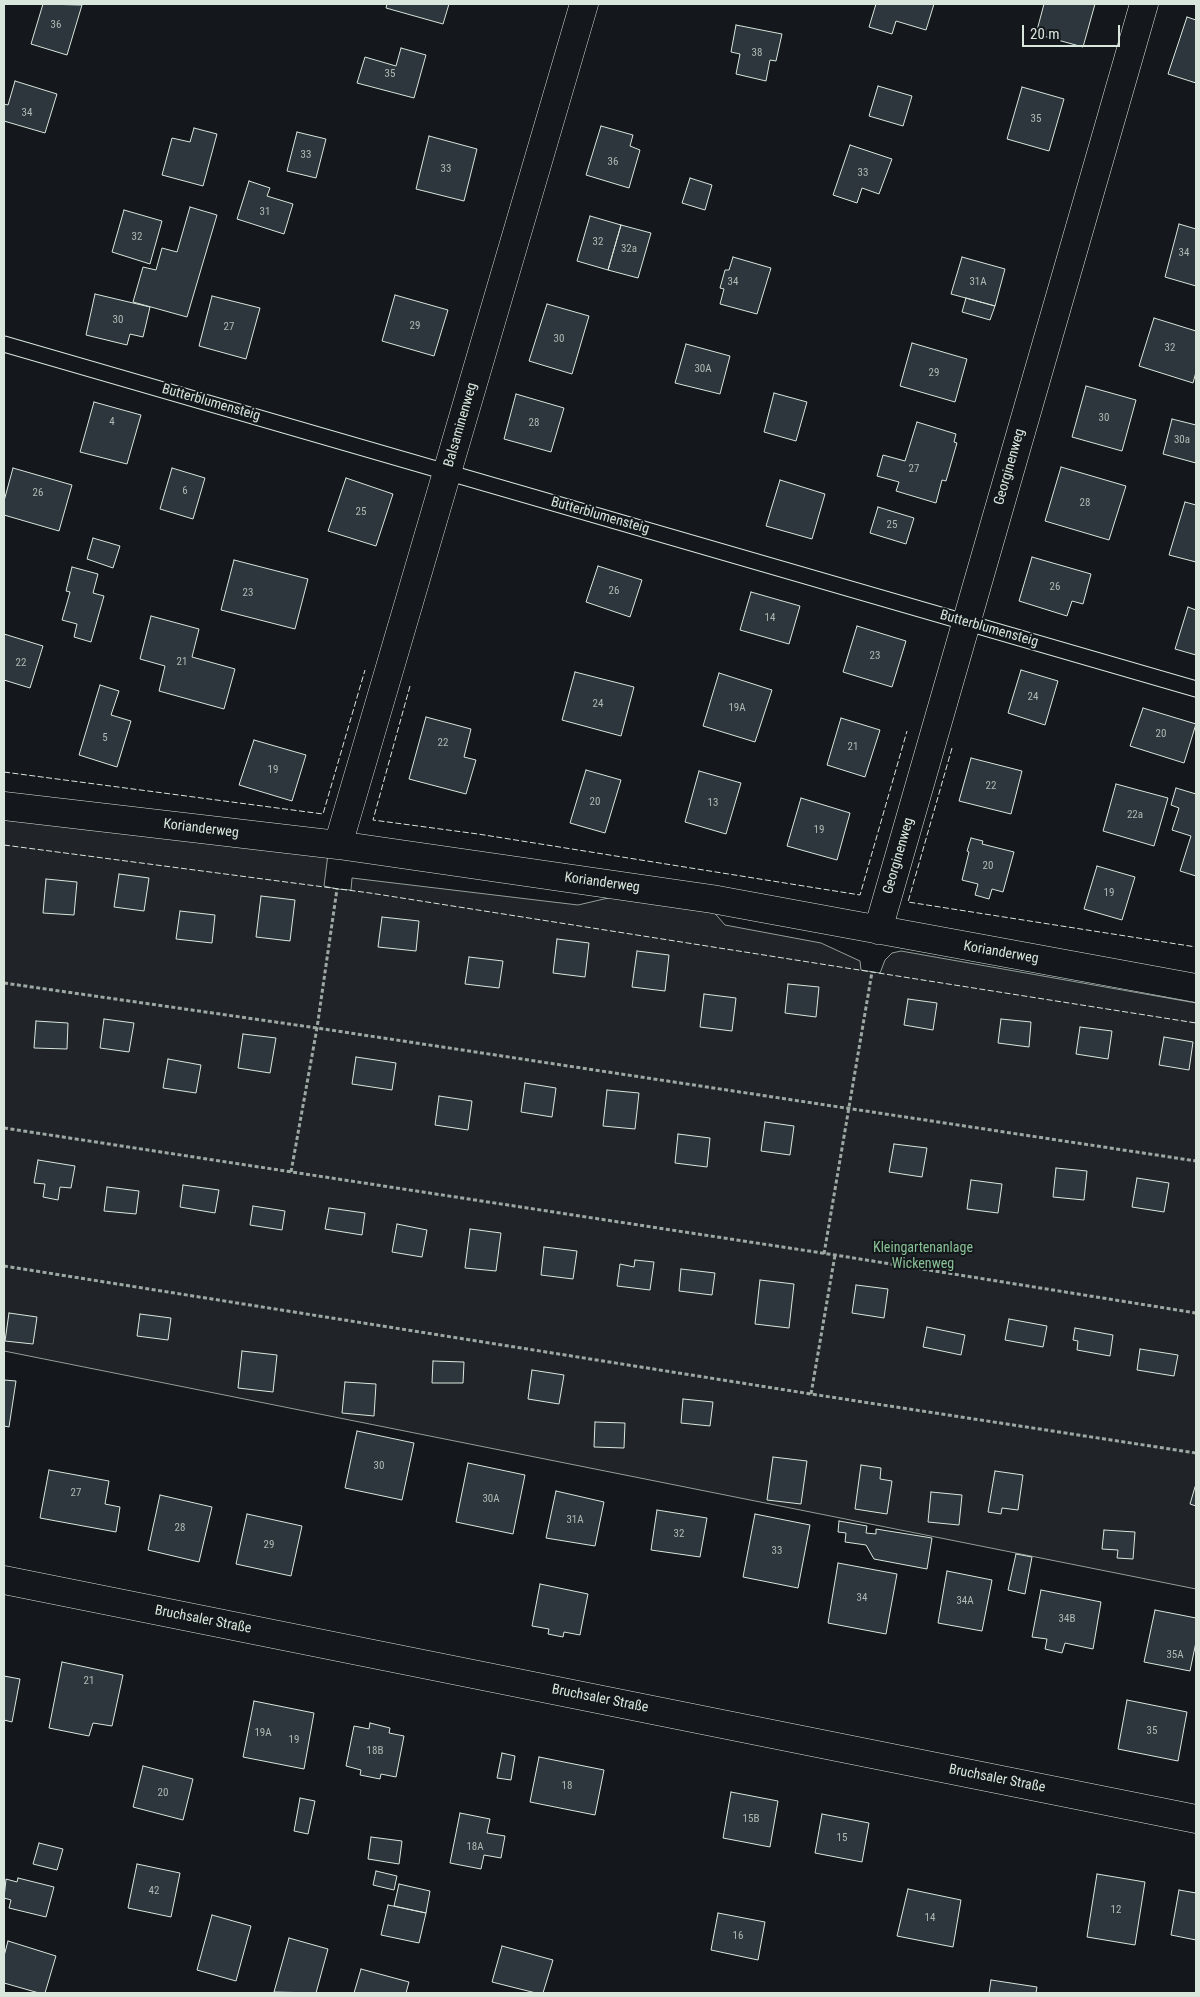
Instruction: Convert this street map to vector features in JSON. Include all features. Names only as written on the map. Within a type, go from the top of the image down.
[{"type":"street","name":"Balsaminenweg","points":[[338,845],[584,4]]},
{"type":"street","name":"Georginenweg","points":[[878,930],[1144,4]]},
{"type":"street","name":"Korianderweg","points":[[4,806],[338,845],[712,899],[1196,988]]},
{"type":"street","name":"Bruchsaler Straße","points":[[4,1580],[1196,1819]]},
{"type":"lane","name":"Butterblumensteig","points":[[4,344],[448,471],[965,623],[1196,688]]},
{"type":"path","points":[[290,1172],[317,1028],[337,889]]},
{"type":"path","points":[[824,1254],[872,972]]},
{"type":"path","points":[[4,983],[317,1028],[1196,1161]]},
{"type":"path","points":[[4,1128],[835,1255],[1196,1313]]},
{"type":"path","points":[[811,1394],[835,1255]]},
{"type":"path","points":[[4,1266],[1196,1453]]},
{"type":"green space","name":"Kleingartenanlage Wickenweg","points":[[4,817],[328,854],[324,886],[337,889],[351,890],[352,878],[578,905],[621,895],[711,909],[725,925],[821,943],[860,961],[861,970],[880,973],[885,960],[892,953],[901,951],[1196,1003],[1196,1589],[4,1351]]},
{"type":"building","points":[[43,4],[82,5],[67,55],[31,44]]},
{"type":"building","points":[[387,4],[449,4],[443,24],[386,8]]},
{"type":"building","points":[[876,4],[934,4],[926,30],[896,21],[892,34],[869,27]]},
{"type":"building","points":[[1044,4],[1095,4],[1083,47],[1036,34]]},
{"type":"building","points":[[1187,17],[1196,20],[1196,83],[1168,74]]},
{"type":"building","points":[[736,25],[782,34],[776,61],[770,60],[766,81],[736,74],[740,54],[731,52]]},
{"type":"building","points":[[401,48],[426,55],[414,98],[357,83],[365,57],[396,66]]},
{"type":"building","points":[[15,81],[57,94],[45,133],[4,121],[4,104],[8,105]]},
{"type":"building","points":[[878,86],[912,96],[903,126],[869,116]]},
{"type":"building","points":[[1022,87],[1064,99],[1049,151],[1007,139]]},
{"type":"building","points":[[601,126],[633,135],[630,146],[640,150],[629,188],[586,175]]},
{"type":"building","points":[[194,128],[217,134],[203,186],[162,175],[172,138],[190,142]]},
{"type":"building","points":[[297,132],[326,139],[316,178],[287,171]]},
{"type":"building","points":[[429,136],[477,149],[464,201],[416,189]]},
{"type":"building","points":[[850,145],[892,159],[879,194],[862,188],[857,203],[833,195]]},
{"type":"building","points":[[690,178],[712,185],[705,210],[682,203]]},
{"type":"building","points":[[249,181],[270,188],[267,196],[293,204],[284,234],[237,219]]},
{"type":"building","points":[[190,207],[217,215],[187,317],[133,302],[143,267],[156,270],[162,248],[177,252]]},
{"type":"building","points":[[124,210],[162,221],[150,264],[112,252]]},
{"type":"building","points":[[590,216],[621,225],[608,270],[577,261]]},
{"type":"building","points":[[1179,224],[1196,229],[1196,286],[1165,277]]},
{"type":"building","points":[[621,225],[651,233],[638,278],[608,270]]},
{"type":"building","points":[[733,257],[771,268],[757,314],[720,304],[724,289],[720,288],[725,270],[729,270]]},
{"type":"building","points":[[962,257],[1005,269],[995,306],[951,294]]},
{"type":"building","points":[[95,294],[150,307],[143,337],[130,334],[127,345],[86,335]]},
{"type":"building","points":[[395,295],[448,310],[434,356],[382,341]]},
{"type":"building","points":[[212,296],[260,308],[246,359],[199,346]]},
{"type":"building","points":[[966,298],[995,306],[990,320],[962,312]]},
{"type":"building","points":[[547,304],[589,316],[572,374],[529,361]]},
{"type":"building","points":[[1154,318],[1196,331],[1196,372],[1193,383],[1139,366]]},
{"type":"building","points":[[912,343],[967,359],[955,402],[900,386]]},
{"type":"building","points":[[686,344],[730,356],[720,394],[675,383]]},
{"type":"building","points":[[1086,386],[1136,400],[1122,451],[1072,437]]},
{"type":"building","points":[[774,393],[807,402],[796,441],[764,432]]},
{"type":"building","points":[[516,394],[564,408],[551,452],[504,439]]},
{"type":"building","points":[[94,402],[141,415],[127,464],[80,452]]},
{"type":"building","points":[[1172,419],[1196,425],[1196,463],[1163,454]]},
{"type":"building","points":[[917,422],[956,434],[954,442],[957,443],[946,481],[942,480],[936,503],[896,491],[899,482],[877,476],[883,455],[905,461]]},
{"type":"building","points":[[1061,467],[1126,486],[1109,540],[1045,521]]},
{"type":"building","points":[[13,468],[72,485],[59,531],[4,515],[4,501]]},
{"type":"building","points":[[172,468],[205,478],[193,519],[160,509]]},
{"type":"building","points":[[346,478],[393,494],[376,546],[328,531]]},
{"type":"building","points":[[780,480],[825,494],[812,539],[766,526]]},
{"type":"building","points":[[1185,502],[1196,505],[1196,562],[1169,555]]},
{"type":"building","points":[[878,507],[914,518],[906,544],[870,533]]},
{"type":"building","points":[[93,538],[120,546],[113,568],[87,559]]},
{"type":"building","points":[[1032,557],[1091,574],[1083,604],[1072,601],[1067,616],[1019,601]]},
{"type":"building","points":[[234,560],[308,579],[295,629],[221,610]]},
{"type":"building","points":[[598,566],[642,580],[630,617],[586,602]]},
{"type":"building","points":[[72,567],[98,574],[93,593],[104,596],[91,642],[74,637],[77,624],[62,620],[70,592],[66,591]]},
{"type":"building","points":[[751,592],[800,606],[789,644],[740,630]]},
{"type":"building","points":[[1188,607],[1196,610],[1196,655],[1175,649]]},
{"type":"building","points":[[151,616],[199,629],[192,657],[235,669],[224,709],[159,691],[165,666],[140,659]]},
{"type":"building","points":[[857,626],[906,641],[892,687],[843,672]]},
{"type":"building","points":[[4,634],[43,646],[30,688],[4,680]]},
{"type":"building","points":[[1021,670],[1058,681],[1045,725],[1008,713]]},
{"type":"building","points":[[575,672],[634,687],[621,736],[562,720]]},
{"type":"building","points":[[719,673],[772,690],[755,742],[703,726]]},
{"type":"building","points":[[100,685],[119,691],[111,715],[131,721],[117,767],[79,755]]},
{"type":"building","points":[[1143,708],[1196,724],[1184,763],[1130,746]]},
{"type":"building","points":[[426,717],[471,729],[464,757],[476,760],[466,794],[409,779]]},
{"type":"building","points":[[841,718],[880,730],[865,777],[827,765]]},
{"type":"building","points":[[254,740],[306,755],[292,801],[239,785]]},
{"type":"building","points":[[971,758],[1022,771],[1011,814],[959,801]]},
{"type":"building","points":[[586,770],[621,780],[605,833],[570,823]]},
{"type":"building","points":[[699,771],[741,783],[726,834],[685,822]]},
{"type":"building","points":[[1116,784],[1168,798],[1154,846],[1103,831]]},
{"type":"building","points":[[1176,788],[1196,794],[1196,876],[1180,871],[1191,836],[1172,830],[1179,808],[1171,805]]},
{"type":"building","points":[[801,798],[850,813],[837,860],[787,846]]},
{"type":"building","points":[[971,838],[983,841],[982,844],[1014,852],[1003,892],[992,889],[989,899],[975,895],[978,884],[962,880]]},
{"type":"building","points":[[1097,866],[1135,877],[1122,920],[1084,909]]},
{"type":"building","points":[[119,874],[149,878],[144,911],[114,907]]},
{"type":"building","points":[[46,879],[77,882],[74,915],[43,913]]},
{"type":"building","points":[[261,896],[295,900],[290,941],[256,937]]},
{"type":"building","points":[[180,911],[215,915],[212,943],[176,939]]},
{"type":"building","points":[[382,917],[419,921],[416,951],[378,947]]},
{"type":"building","points":[[557,939],[589,943],[585,977],[553,973]]},
{"type":"building","points":[[637,951],[669,955],[665,991],[632,987]]},
{"type":"building","points":[[469,957],[503,961],[499,988],[465,984]]},
{"type":"building","points":[[788,984],[819,987],[816,1017],[785,1013]]},
{"type":"building","points":[[704,994],[736,998],[732,1031],[700,1027]]},
{"type":"building","points":[[908,999],[937,1003],[933,1030],[904,1025]]},
{"type":"building","points":[[104,1019],[134,1023],[129,1052],[100,1048]]},
{"type":"building","points":[[1001,1019],[1031,1022],[1029,1047],[998,1043]]},
{"type":"building","points":[[36,1021],[68,1023],[67,1049],[34,1048]]},
{"type":"building","points":[[1080,1027],[1112,1031],[1108,1059],[1076,1054]]},
{"type":"building","points":[[243,1034],[276,1038],[270,1073],[238,1068]]},
{"type":"building","points":[[1164,1037],[1193,1042],[1189,1070],[1159,1065]]},
{"type":"building","points":[[356,1057],[396,1063],[392,1090],[352,1084]]},
{"type":"building","points":[[168,1059],[201,1065],[196,1093],[163,1088]]},
{"type":"building","points":[[525,1083],[556,1088],[552,1117],[521,1112]]},
{"type":"building","points":[[607,1090],[639,1093],[635,1129],[603,1126]]},
{"type":"building","points":[[439,1096],[472,1101],[468,1130],[435,1125]]},
{"type":"building","points":[[765,1122],[794,1126],[790,1155],[761,1151]]},
{"type":"building","points":[[678,1134],[710,1138],[707,1167],[675,1163]]},
{"type":"building","points":[[894,1144],[927,1148],[922,1177],[889,1172]]},
{"type":"building","points":[[38,1160],[75,1166],[71,1188],[60,1187],[58,1200],[43,1197],[45,1184],[34,1183]]},
{"type":"building","points":[[1056,1168],[1087,1171],[1084,1200],[1053,1197]]},
{"type":"building","points":[[1137,1178],[1169,1183],[1164,1212],[1132,1207]]},
{"type":"building","points":[[971,1180],[1002,1184],[998,1213],[967,1209]]},
{"type":"building","points":[[183,1185],[219,1190],[215,1213],[180,1207]]},
{"type":"building","points":[[107,1187],[139,1191],[136,1214],[104,1211]]},
{"type":"building","points":[[253,1206],[285,1211],[282,1230],[250,1225]]},
{"type":"building","points":[[329,1208],[365,1213],[362,1235],[325,1229]]},
{"type":"building","points":[[397,1224],[427,1230],[422,1257],[392,1252]]},
{"type":"building","points":[[470,1229],[501,1233],[496,1271],[465,1268]]},
{"type":"building","points":[[544,1247],[577,1251],[573,1279],[541,1275]]},
{"type":"building","points":[[635,1260],[654,1262],[650,1290],[617,1286],[620,1264],[634,1267]]},
{"type":"building","points":[[681,1269],[715,1273],[712,1295],[679,1291]]},
{"type":"building","points":[[760,1280],[794,1284],[789,1328],[755,1324]]},
{"type":"building","points":[[856,1285],[888,1289],[884,1318],[852,1313]]},
{"type":"building","points":[[9,1313],[37,1317],[33,1344],[5,1341]]},
{"type":"building","points":[[140,1314],[171,1318],[168,1340],[137,1336]]},
{"type":"building","points":[[1009,1319],[1047,1326],[1043,1347],[1005,1340]]},
{"type":"building","points":[[927,1327],[965,1335],[961,1355],[923,1347]]},
{"type":"building","points":[[1075,1328],[1113,1335],[1110,1356],[1077,1350],[1078,1341],[1073,1340]]},
{"type":"building","points":[[1140,1349],[1178,1355],[1174,1376],[1137,1370]]},
{"type":"building","points":[[242,1351],[277,1355],[273,1392],[238,1388]]},
{"type":"building","points":[[433,1361],[464,1362],[463,1383],[432,1383]]},
{"type":"building","points":[[532,1370],[564,1375],[559,1404],[528,1399]]},
{"type":"building","points":[[4,1380],[16,1381],[9,1427],[4,1426]]},
{"type":"building","points":[[345,1382],[376,1384],[374,1416],[342,1413]]},
{"type":"building","points":[[683,1399],[713,1402],[710,1426],[681,1423]]},
{"type":"building","points":[[595,1422],[625,1423],[624,1448],[594,1447]]},
{"type":"building","points":[[357,1431],[414,1443],[402,1500],[345,1488]]},
{"type":"building","points":[[773,1457],[807,1461],[801,1504],[767,1500]]},
{"type":"building","points":[[468,1463],[525,1475],[513,1534],[456,1522]]},
{"type":"building","points":[[861,1465],[881,1468],[880,1479],[892,1481],[887,1514],[855,1509]]},
{"type":"building","points":[[49,1470],[109,1481],[105,1504],[120,1507],[116,1532],[40,1518]]},
{"type":"building","points":[[995,1471],[1023,1475],[1018,1510],[1002,1508],[1001,1514],[988,1512]]},
{"type":"building","points":[[1196,1487],[1196,1506],[1190,1504]]},
{"type":"building","points":[[556,1491],[604,1502],[595,1546],[546,1538]]},
{"type":"building","points":[[931,1492],[962,1495],[959,1525],[928,1522]]},
{"type":"building","points":[[160,1495],[212,1507],[199,1562],[148,1550]]},
{"type":"building","points":[[657,1510],[707,1518],[700,1557],[651,1550]]},
{"type":"building","points":[[247,1514],[302,1526],[291,1576],[236,1564]]},
{"type":"building","points":[[755,1514],[810,1525],[798,1588],[743,1577]]},
{"type":"building","points":[[839,1521],[867,1526],[866,1533],[876,1534],[876,1529],[932,1538],[927,1569],[874,1559],[866,1545],[845,1542],[846,1533],[838,1532]]},
{"type":"building","points":[[1104,1530],[1135,1532],[1133,1559],[1117,1558],[1118,1550],[1102,1549]]},
{"type":"building","points":[[1016,1554],[1032,1557],[1025,1594],[1008,1590]]},
{"type":"building","points":[[838,1563],[897,1574],[886,1634],[828,1623]]},
{"type":"building","points":[[947,1571],[992,1580],[982,1631],[938,1623]]},
{"type":"building","points":[[540,1584],[588,1594],[580,1635],[564,1632],[563,1637],[548,1634],[549,1629],[532,1626]]},
{"type":"building","points":[[1041,1590],[1101,1602],[1093,1649],[1065,1643],[1062,1653],[1045,1649],[1047,1639],[1032,1637]]},
{"type":"building","points":[[1155,1610],[1196,1618],[1196,1642],[1190,1671],[1144,1662]]},
{"type":"building","points":[[62,1662],[123,1675],[112,1726],[93,1723],[89,1736],[49,1728]]},
{"type":"building","points":[[4,1676],[20,1679],[12,1722],[4,1720]]},
{"type":"building","points":[[1127,1700],[1187,1712],[1178,1761],[1118,1749]]},
{"type":"building","points":[[254,1701],[314,1713],[304,1769],[243,1757]]},
{"type":"building","points":[[370,1723],[390,1728],[389,1733],[404,1736],[396,1777],[381,1774],[380,1779],[360,1775],[361,1770],[346,1766],[354,1726],[369,1729]]},
{"type":"building","points":[[502,1753],[515,1756],[511,1780],[497,1778]]},
{"type":"building","points":[[539,1757],[604,1770],[595,1815],[530,1802]]},
{"type":"building","points":[[143,1766],[193,1779],[183,1820],[133,1807]]},
{"type":"building","points":[[731,1792],[778,1801],[770,1847],[723,1838]]},
{"type":"building","points":[[300,1798],[315,1801],[308,1834],[294,1831]]},
{"type":"building","points":[[460,1813],[490,1819],[487,1833],[505,1836],[501,1858],[484,1855],[481,1869],[450,1863]]},
{"type":"building","points":[[822,1814],[869,1823],[862,1862],[815,1853]]},
{"type":"building","points":[[371,1837],[402,1841],[399,1864],[368,1859]]},
{"type":"building","points":[[39,1843],[63,1849],[57,1870],[33,1864]]},
{"type":"building","points":[[137,1864],[180,1873],[171,1917],[128,1908]]},
{"type":"building","points":[[376,1871],[397,1876],[394,1890],[373,1885]]},
{"type":"building","points":[[1097,1874],[1145,1882],[1135,1945],[1087,1937]]},
{"type":"building","points":[[18,1878],[54,1887],[46,1917],[9,1908],[11,1900],[4,1898],[6,1879],[17,1882]]},
{"type":"building","points":[[399,1884],[430,1891],[426,1913],[394,1906]]},
{"type":"building","points":[[908,1889],[961,1900],[953,1947],[897,1936]]},
{"type":"building","points":[[1179,1890],[1196,1893],[1196,1940],[1171,1935]]},
{"type":"building","points":[[388,1905],[426,1913],[419,1943],[381,1935]]},
{"type":"building","points":[[718,1913],[765,1922],[758,1960],[711,1950]]},
{"type":"building","points":[[212,1915],[251,1926],[236,1981],[197,1970]]},
{"type":"building","points":[[289,1938],[328,1949],[316,1993],[274,1992]]},
{"type":"building","points":[[8,1941],[56,1956],[45,1993],[4,1983],[4,1956]]},
{"type":"building","points":[[502,1946],[553,1960],[543,1993],[492,1982]]},
{"type":"building","points":[[361,1969],[409,1982],[406,1993],[354,1993]]},
{"type":"building","points":[[991,1980],[1037,1987],[1036,1993],[989,1993]]},
{"type":"fence","points":[[4,772],[323,814],[365,670]]},
{"type":"fence","points":[[410,686],[373,820],[478,834],[860,895],[907,731]]},
{"type":"fence","points":[[952,748],[908,902],[1196,947]]},
{"type":"fence","points":[[4,845],[370,893],[1196,1023]]}]
